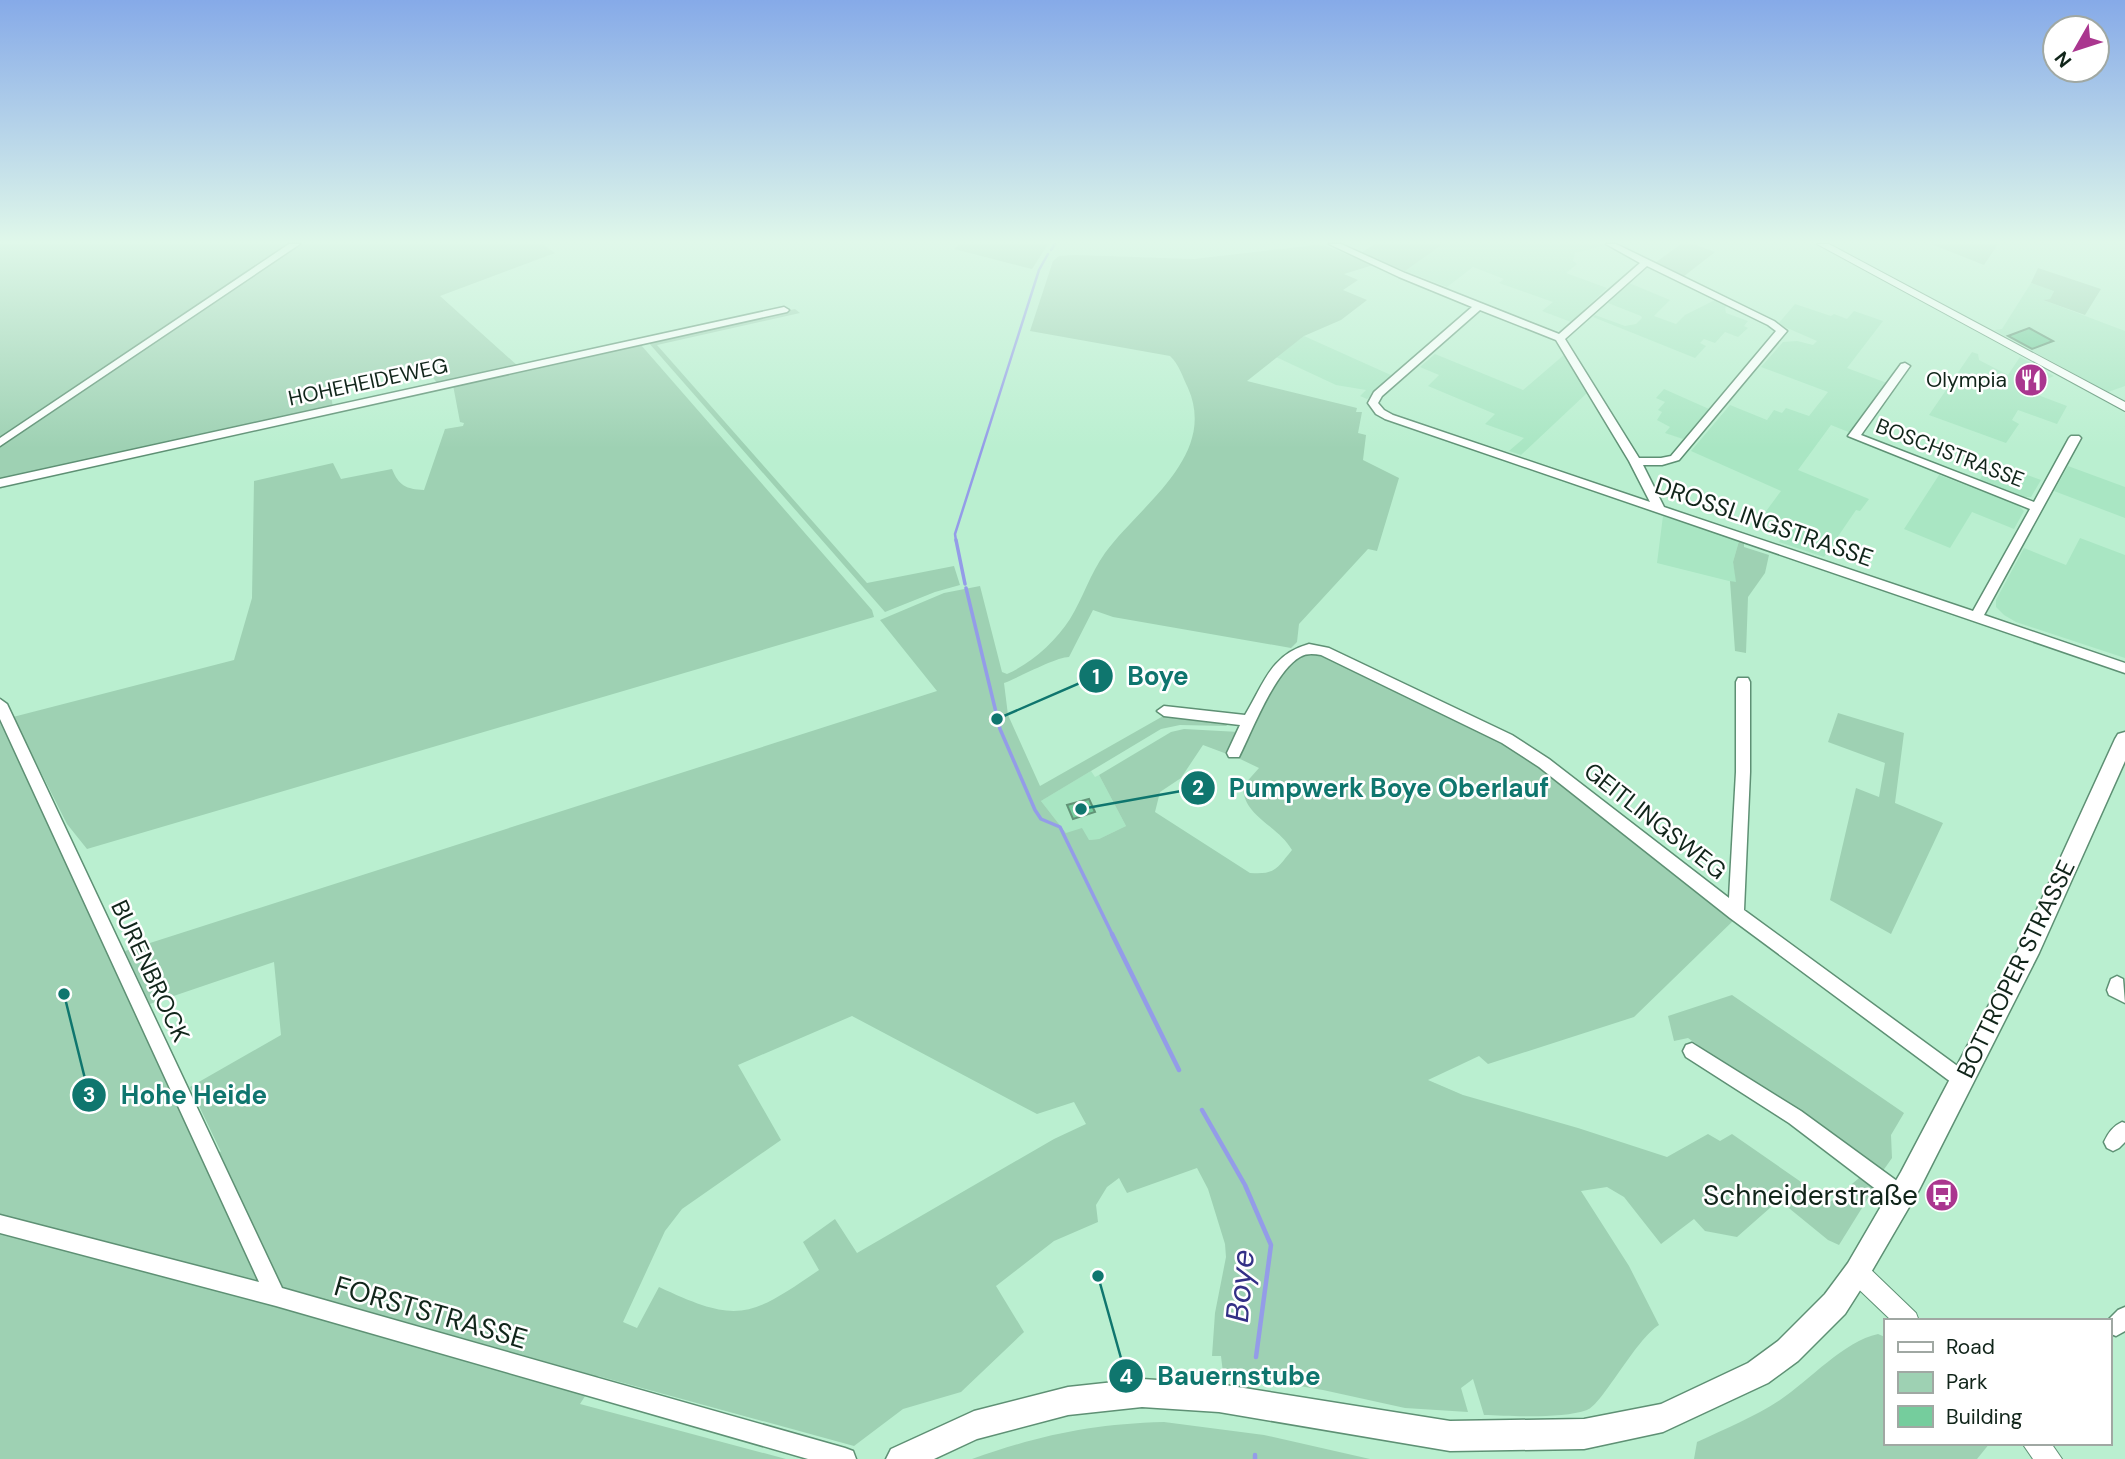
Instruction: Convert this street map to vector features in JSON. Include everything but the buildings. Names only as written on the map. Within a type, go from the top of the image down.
[{"type":"main road","name":"BOTTROPER STRASSE","points":[[901,1459],[974,1425],[1068,1401],[1142,1393],[1219,1398],[1450,1436],[1584,1434],[1663,1418],[1758,1373],[1813,1328],[1835,1304],[1857,1272],[1900,1196],[2031,946],[2125,740]]},
{"type":"street","points":[[0,443],[194,312]]},
{"type":"street","name":"HOHEHEIDEWEG","points":[[0,483],[775,312]]},
{"type":"street","name":"DROSSLINGSTRASSE","points":[[1472,312],[1378,394],[1374,405],[1389,417],[2125,668]]},
{"type":"street","points":[[1497,312],[1560,338],[1634,461],[1660,510]]},
{"type":"street","points":[[1560,338],[1589,312]]},
{"type":"street","points":[[1634,461],[1675,458],[1782,331],[1748,312]]},
{"type":"street","points":[[1949,312],[2125,407]]},
{"type":"street","name":"BOSCHSTRASSE","points":[[1905,366],[1854,436],[2036,507]]},
{"type":"street","name":"BOSCHSTRASSE","points":[[1977,616],[2075,438]]},
{"type":"street","name":"GEITLINGSWEG","points":[[1234,753],[1285,658],[1302,649],[1324,651],[1507,739],[1544,763],[1736,913],[1961,1079]]},
{"type":"street","points":[[1736,913],[1744,772],[1743,682]]},
{"type":"street","name":"BURENBROCK","points":[[0,704],[276,1296]]},
{"type":"street","points":[[1164,711],[1249,721]]},
{"type":"street","points":[[1692,1051],[1795,1117],[1900,1196]]},
{"type":"street","name":"FORSTSTRASSE","points":[[0,1224],[276,1296],[845,1459]]},
{"type":"street","points":[[1857,1272],[1906,1319]]},
{"type":"street","points":[[2036,1445],[2050,1459]]},
{"type":"shaded area","points":[[1545,312],[1581,312],[1571,322]]},
{"type":"shaded area","points":[[1631,312],[1658,312],[1654,316],[1676,324],[1691,312],[1726,312],[1748,321],[1744,326],[1748,328],[1738,337],[1725,332],[1715,343],[1704,339],[1700,343],[1706,346],[1695,358],[1593,317],[1595,315],[1625,326],[1636,324],[1641,316]]},
{"type":"shaded area","points":[[1788,312],[1819,312],[1847,319],[1853,312],[1857,312],[1883,321],[1847,368],[1887,383],[1851,433],[1831,425],[1798,470],[1869,499],[1860,511],[1856,510],[1824,557],[1779,542],[1791,526],[1764,514],[1781,491],[1691,451],[1730,405],[1767,420],[1774,410],[1782,413],[1786,408],[1809,416],[1828,392],[1761,367],[1783,342],[1797,341],[1813,345],[1817,341],[1778,324]]},
{"type":"shaded area","points":[[2013,312],[2075,312],[2125,331],[2125,386],[2108,392],[1994,330],[2002,329]]},
{"type":"shaded area","points":[[1304,336],[1393,376],[1367,399],[1360,396],[1366,390],[1336,385],[1276,357]]},
{"type":"shaded area","points":[[1972,352],[1978,354],[1979,360],[2008,375],[2020,357],[2054,376],[2026,388],[2067,406],[2057,424],[2018,410],[2012,420],[2019,424],[2006,443],[1929,415]]},
{"type":"shaded area","points":[[1435,354],[1523,390],[1565,354],[1587,393],[1521,455],[1509,451],[1524,438],[1485,424],[1495,414],[1428,386],[1439,375],[1420,367]]},
{"type":"shaded area","points":[[1664,389],[1709,409],[1683,439],[1665,433],[1670,427],[1657,420],[1662,412],[1658,410],[1665,402],[1656,398]]},
{"type":"shaded area","points":[[1990,461],[2041,480],[2031,497],[2021,497],[1979,481]]},
{"type":"shaded area","points":[[2068,466],[2125,487],[2125,518],[2054,491]]},
{"type":"shaded area","points":[[1939,475],[2018,505],[2024,511],[2014,529],[1972,512],[1950,548],[1904,529]]},
{"type":"shaded area","points":[[1663,516],[1739,541],[1733,562],[1737,583],[1657,563]]},
{"type":"shaded area","points":[[2080,538],[2125,555],[2125,658],[2016,622],[1996,607],[1996,600],[2024,548],[2066,565]]},
{"type":"shaded area","points":[[1091,771],[1095,777],[1099,775],[1126,826],[1099,839],[1089,840],[1066,833],[1041,801]]},
{"type":"green space","points":[[0,312],[458,312],[519,367],[438,384],[426,369],[406,365],[329,382],[333,408],[0,481],[0,446],[195,316],[0,439]]},
{"type":"green space","points":[[781,312],[799,312],[657,345],[867,583],[954,566],[960,585],[885,612],[648,342]]},
{"type":"green space","points":[[1036,312],[1351,312],[1341,320],[1304,336],[1247,381],[1357,408],[1356,412],[1362,412],[1358,433],[1366,435],[1363,460],[1399,478],[1377,551],[1368,549],[1299,624],[1297,642],[1291,648],[1113,617],[1093,610],[1069,657],[1004,683],[1008,715],[1040,786],[1165,715],[1231,723],[1226,726],[1180,725],[1161,729],[1041,801],[1066,833],[1082,828],[1089,840],[1099,839],[1126,826],[1099,775],[1171,732],[1184,729],[1239,732],[1227,754],[1203,745],[1181,778],[1160,792],[1155,812],[1250,873],[1265,873],[1275,869],[1292,850],[1249,806],[1243,786],[1259,768],[1236,757],[1273,687],[1303,652],[1339,661],[1384,686],[1507,742],[1736,918],[1634,1017],[1488,1064],[1479,1056],[1428,1080],[1463,1095],[1667,1157],[1708,1134],[1720,1141],[1732,1134],[1830,1202],[1864,1174],[1873,1184],[1870,1195],[1839,1245],[1828,1240],[1779,1200],[1737,1237],[1705,1231],[1694,1219],[1661,1244],[1624,1197],[1607,1187],[1581,1191],[1629,1266],[1659,1325],[1640,1344],[1601,1397],[1587,1410],[1564,1415],[1484,1415],[1473,1379],[1461,1388],[1468,1412],[1405,1408],[1323,1390],[1223,1373],[1221,1356],[1212,1356],[1215,1313],[1226,1257],[1225,1244],[1208,1189],[1197,1168],[1127,1193],[1119,1178],[1107,1187],[1096,1205],[1098,1222],[1054,1241],[996,1286],[1024,1332],[961,1392],[903,1409],[854,1446],[598,1376],[580,1404],[786,1459],[0,1459],[0,716],[198,1142],[221,1152],[190,1087],[281,1035],[274,962],[150,1004],[125,951],[937,691],[880,620],[944,593],[980,586],[1002,672],[1007,674],[1025,664],[1050,644],[1075,611],[1105,553],[1171,478],[1193,436],[1194,413],[1188,388],[1170,356],[1030,331]],"holes":[[[852,1016],[1037,1114],[1074,1102],[1086,1124],[1054,1139],[857,1253],[835,1219],[803,1242],[819,1270],[776,1298],[758,1306],[726,1311],[707,1307],[659,1287],[637,1328],[623,1322],[665,1231],[682,1209],[781,1140],[738,1065]]]},
{"type":"green space","points":[[641,345],[872,610],[874,617],[87,849],[67,824],[13,717],[234,660],[252,598],[254,481],[333,463],[341,479],[392,469],[404,486],[424,490],[445,429],[463,426],[464,423],[460,422],[453,385]]},
{"type":"green space","points":[[1739,541],[1744,543],[1744,547],[1769,555],[1765,573],[1748,597],[1746,653],[1735,651],[1730,581],[1736,582],[1733,562]]},
{"type":"green space","points":[[1838,713],[1904,733],[1895,803],[1943,823],[1891,934],[1830,900],[1856,788],[1879,797],[1885,763],[1828,742]]},
{"type":"green space","points":[[1732,995],[1904,1113],[1891,1135],[1892,1158],[1880,1175],[1688,1038],[1674,1041],[1668,1016]]},
{"type":"green space","points":[[1878,1334],[1884,1337],[1884,1445],[1988,1445],[1977,1459],[1694,1459],[1697,1442],[1770,1406],[1840,1353],[1865,1338]]},
{"type":"green space","points":[[1164,1422],[1264,1435],[1370,1459],[972,1459],[1066,1432],[1113,1425]]},
{"type":"waterway","name":"Boye","points":[[956,541],[955,534],[1026,312]]},
{"type":"waterway","name":"Boye","points":[[956,540],[965,584]]},
{"type":"waterway","name":"Boye","points":[[966,588],[1000,729],[1035,810],[1041,819],[1060,827],[1113,936]]},
{"type":"waterway","name":"Boye","points":[[1112,934],[1179,1070]]},
{"type":"waterway","name":"Boye","points":[[1202,1110],[1245,1185],[1271,1245],[1256,1357]]},
{"type":"place","name":"Olympia","points":[[2031,380]]},
{"type":"place","name":"Boye","points":[[997,719]]},
{"type":"place","name":"Pumpwerk Boye Oberlauf","points":[[1081,809]]},
{"type":"place","name":"Hohe Heide","points":[[64,994]]},
{"type":"place","name":"Schneiderstraße","points":[[1942,1195]]},
{"type":"place","name":"Bauernstube","points":[[1098,1276]]}]
